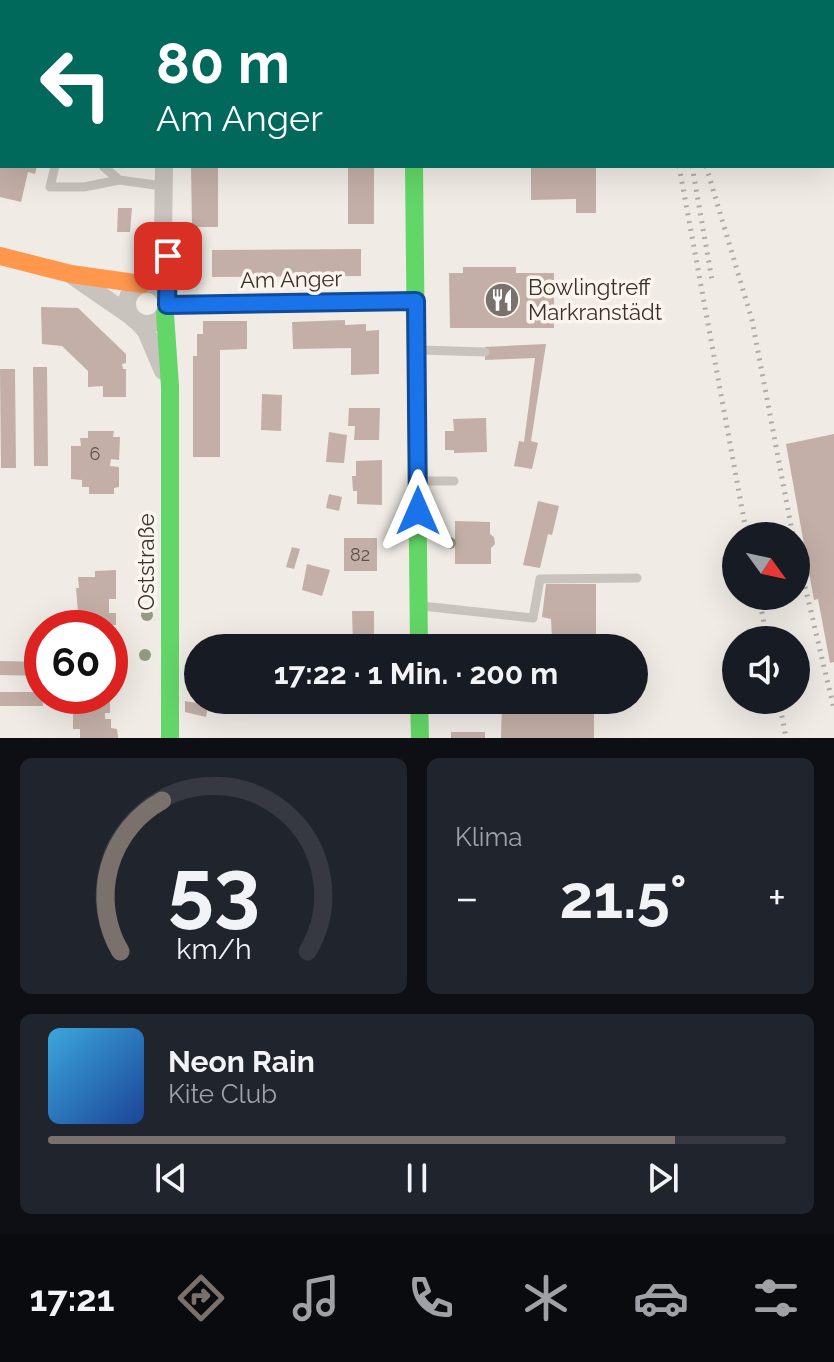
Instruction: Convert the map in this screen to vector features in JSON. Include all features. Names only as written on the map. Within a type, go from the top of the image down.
[{"type":"street","name":"Oststraße","points":[[164,168],[163,186],[172,237],[166,305],[170,384],[170,738]]},
{"type":"street","points":[[414,168],[419,634]]},
{"type":"street","name":"Oststraße","points":[[170,384],[146,331],[128,310],[128,297],[131,291],[145,284],[172,237]]},
{"type":"street","points":[[0,256],[71,274],[159,287],[166,305],[149,324],[134,318],[71,274]]},
{"type":"street","name":"Am Anger","points":[[166,305],[416,301]]},
{"type":"street","points":[[419,714],[420,738]]},
{"type":"lane","points":[[55,168],[50,187],[84,187],[119,180],[163,186]]},
{"type":"lane","points":[[105,168],[119,180]]},
{"type":"lane","points":[[417,350],[485,352]]},
{"type":"lane","points":[[418,481],[454,481]]},
{"type":"lane","points":[[419,605],[533,618],[540,579],[637,578]]},
{"type":"building","points":[[0,168],[36,168],[35,174],[28,172],[21,202],[0,197]]},
{"type":"building","points":[[191,168],[218,168],[218,227],[192,227]]},
{"type":"building","points":[[348,168],[374,168],[374,224],[348,224]]},
{"type":"building","points":[[531,168],[596,168],[596,213],[576,213],[576,199],[531,200]]},
{"type":"building","points":[[118,208],[132,208],[130,232],[117,232]]},
{"type":"building","points":[[361,249],[361,276],[212,277],[212,250]]},
{"type":"building","name":"Bowlingtreff Markranstädt","points":[[463,267],[516,267],[516,273],[554,273],[554,328],[450,328],[449,273],[463,273]]},
{"type":"building","points":[[41,307],[78,308],[126,354],[126,363],[122,364],[126,369],[126,397],[103,397],[103,386],[88,387],[88,371],[62,346],[42,344]]},
{"type":"building","points":[[345,320],[345,325],[366,324],[366,331],[379,330],[379,374],[351,375],[351,348],[293,349],[292,322]]},
{"type":"building","points":[[203,321],[247,321],[247,349],[220,350],[220,457],[193,457],[193,356],[197,356],[197,334],[203,334]]},
{"type":"building","points":[[546,344],[531,441],[538,443],[532,469],[514,466],[519,441],[524,442],[535,358],[485,360],[485,347]]},
{"type":"building","points":[[33,367],[47,367],[48,466],[34,466]]},
{"type":"building","points":[[0,369],[15,369],[16,468],[1,468]]},
{"type":"building","points":[[262,394],[282,395],[281,431],[261,430]]},
{"type":"building","points":[[349,408],[380,408],[379,440],[354,440],[355,426],[348,426]]},
{"type":"building","points":[[486,418],[487,452],[454,453],[454,450],[445,450],[445,431],[454,431],[453,419]]},
{"type":"building","points":[[88,431],[114,431],[113,437],[120,437],[119,460],[111,459],[110,466],[119,467],[119,487],[114,488],[114,494],[89,494],[89,487],[82,487],[82,480],[71,479],[71,446],[81,446],[80,438],[88,438]]},
{"type":"building","points":[[329,432],[347,435],[344,463],[326,462]]},
{"type":"building","points":[[834,434],[834,662],[830,663],[818,599],[814,600],[810,578],[810,522],[800,522],[786,444]]},
{"type":"building","points":[[382,460],[382,505],[357,504],[352,476],[356,476],[356,461]]},
{"type":"building","points":[[329,494],[342,497],[339,511],[326,508]]},
{"type":"building","points":[[538,501],[559,506],[540,568],[523,565]]},
{"type":"building","points":[[455,521],[490,522],[490,534],[495,544],[491,548],[491,564],[455,564]]},
{"type":"building","points":[[344,538],[377,538],[377,571],[344,571]]},
{"type":"building","points":[[292,547],[300,549],[294,569],[286,567]]},
{"type":"building","points":[[307,564],[330,570],[322,596],[302,590]]},
{"type":"building","points":[[116,570],[116,599],[109,599],[109,610],[78,610],[78,577],[95,577],[95,571]]},
{"type":"building","points":[[546,584],[596,584],[596,634],[552,634],[551,619],[542,617]]},
{"type":"building","points":[[352,611],[374,611],[374,634],[353,634]]},
{"type":"building","points":[[0,661],[24,662],[24,676],[0,675]]},
{"type":"building","points":[[0,692],[24,692],[24,706],[0,706]]},
{"type":"building","points":[[73,714],[105,714],[105,719],[111,719],[111,728],[117,729],[118,738],[80,738],[80,729],[73,729]]},
{"type":"building","points":[[502,714],[594,714],[594,738],[501,738]]},
{"type":"building","points":[[451,732],[485,732],[485,738],[451,738]]},
{"type":"railway","points":[[679,168],[744,522]]},
{"type":"railway","points":[[692,168],[712,280]]},
{"type":"railway","points":[[707,168],[752,320],[790,522]]},
{"type":"railway","points":[[810,607],[834,709]]},
{"type":"railway","points":[[762,610],[764,626]]},
{"type":"railway","points":[[782,714],[786,738]]},
{"type":"traffic: fast","points":[[414,168],[419,634]]},
{"type":"traffic: fast","points":[[165,314],[170,386],[170,738]]},
{"type":"traffic: fast","points":[[419,714],[420,738]]},
{"type":"traffic: slow","points":[[0,256],[71,274],[142,284]]},
{"type":"traffic: slow","points":[[167,305],[416,301]]},
{"type":"place","name":"Bowlingtreff Markranstädt","points":[[502,300]]},
{"type":"route","points":[[168,256],[167,305],[416,301],[418,511]]}]
